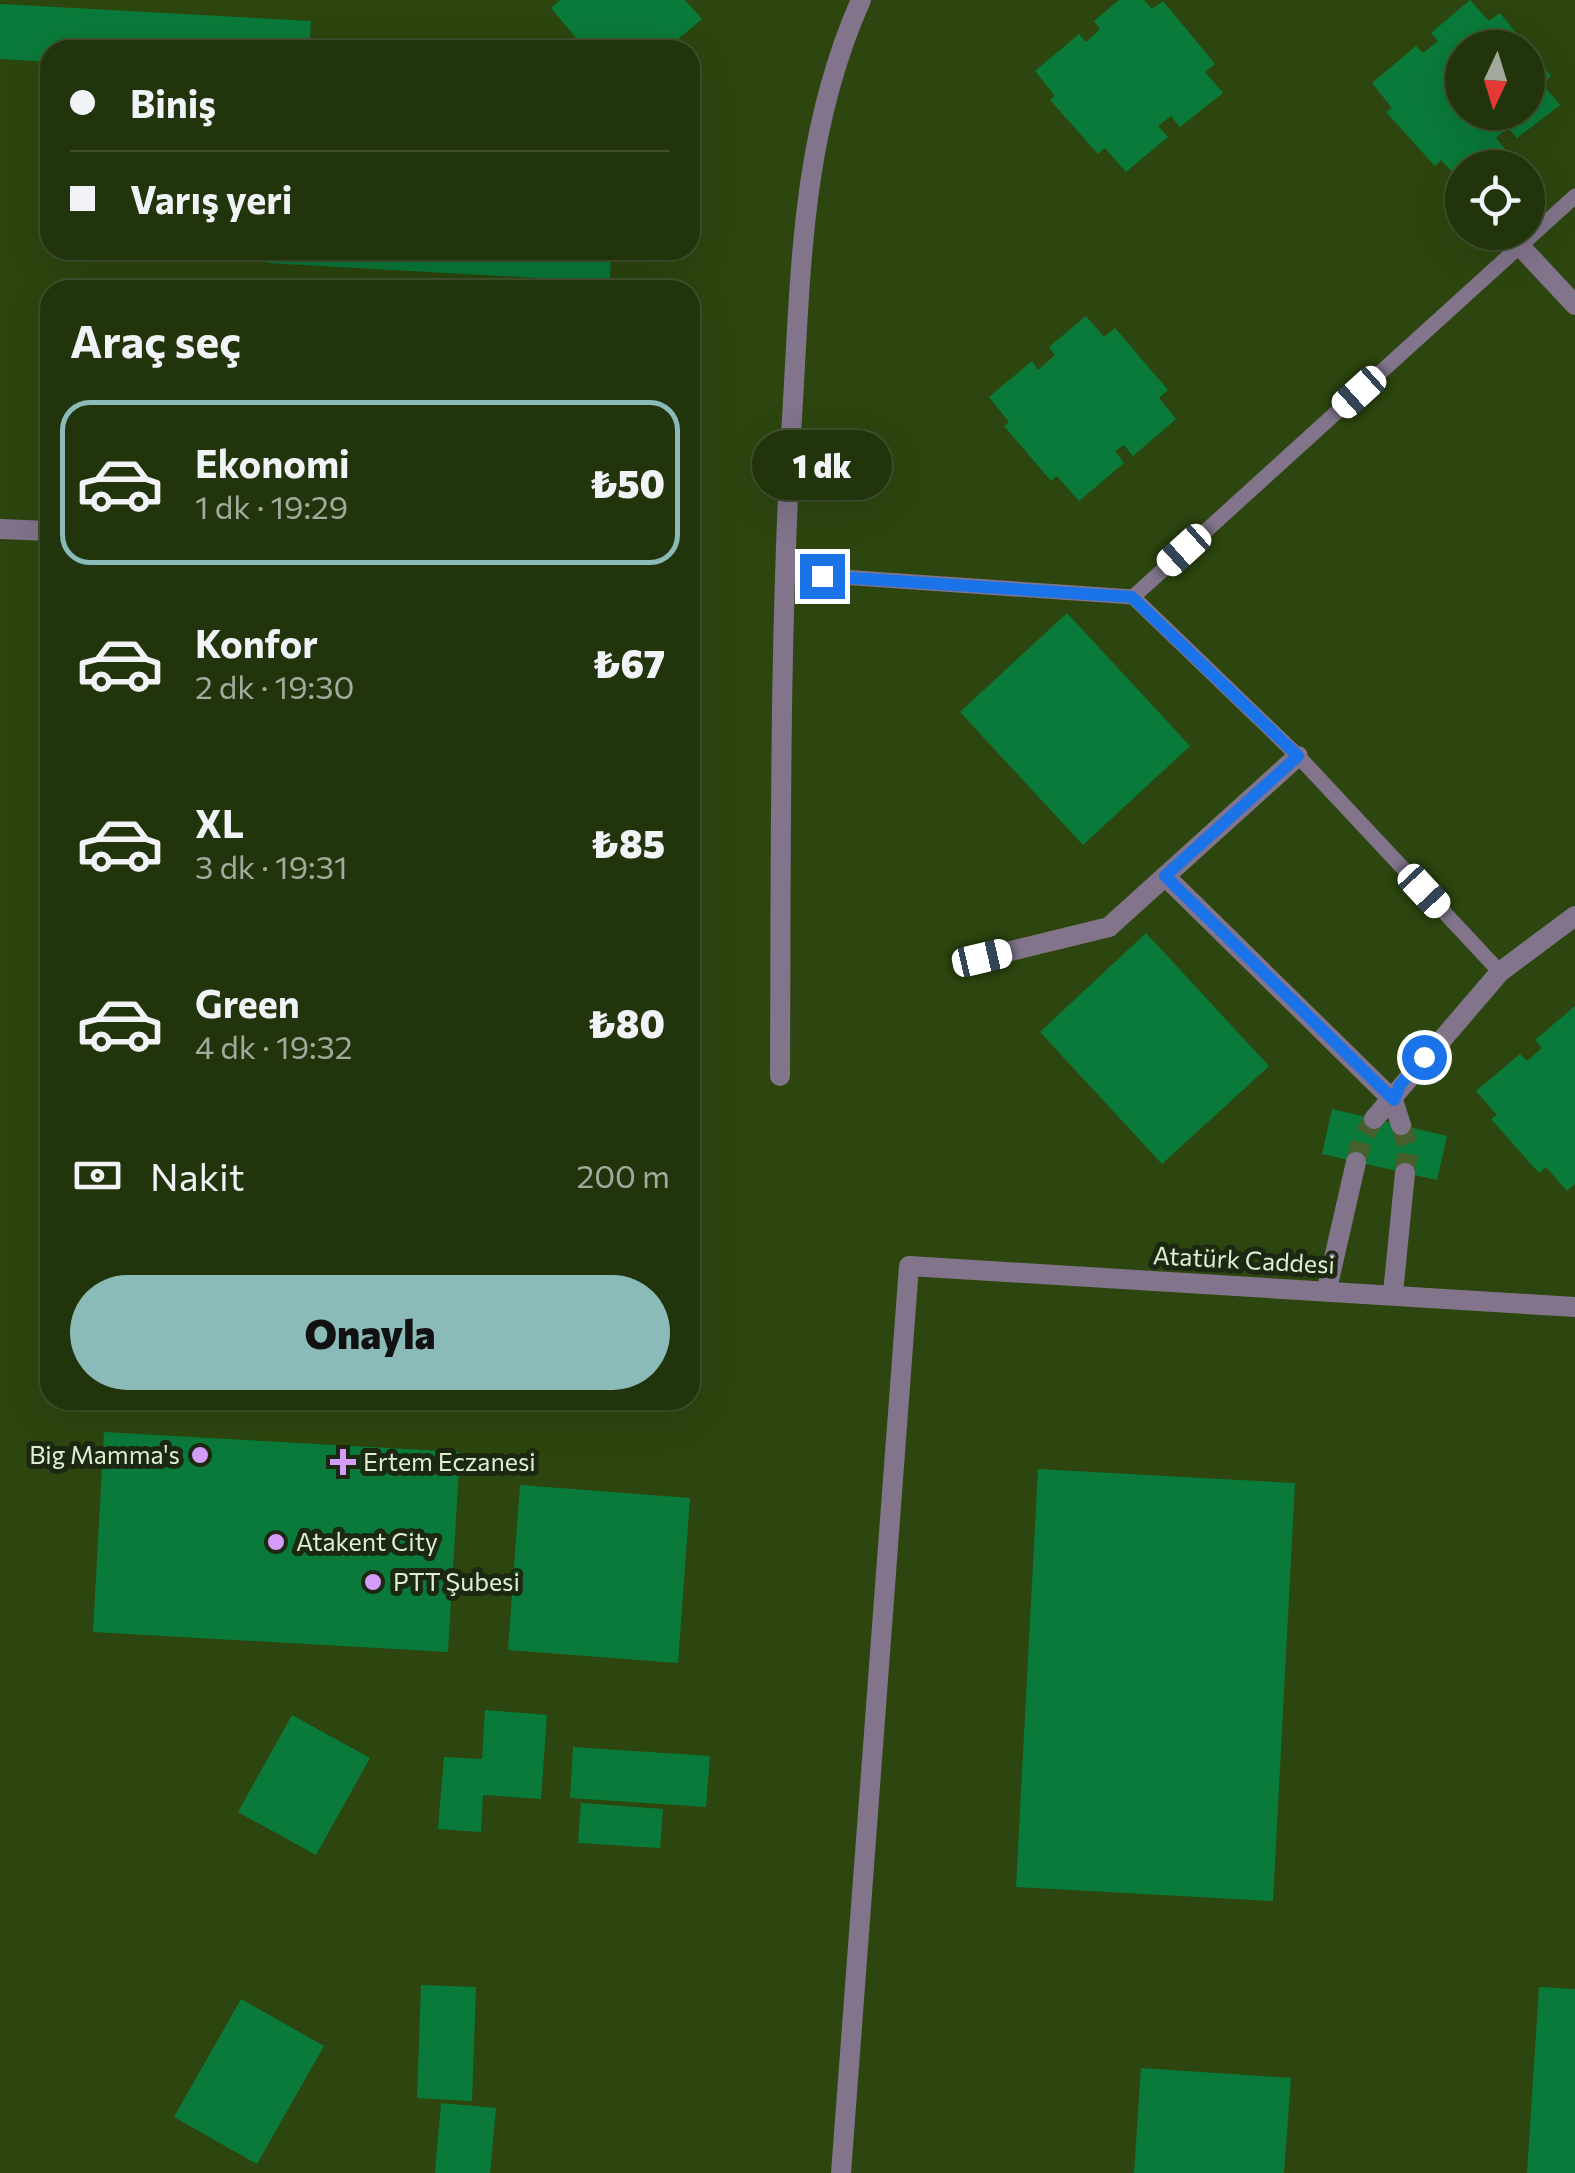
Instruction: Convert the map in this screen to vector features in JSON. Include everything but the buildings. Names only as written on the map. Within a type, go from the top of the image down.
[{"type":"street","points":[[780,1076],[782,573],[804,213],[834,60],[862,0]]},
{"type":"street","points":[[1524,250],[1575,306]]},
{"type":"street","points":[[0,529],[40,531]]},
{"type":"street","points":[[982,958],[1109,927],[1298,756]]},
{"type":"street","points":[[1165,876],[1393,1100],[1402,1126]]},
{"type":"street","points":[[1374,1119],[1500,972],[1573,922]]},
{"type":"street","points":[[1327,1289],[1356,1162]]},
{"type":"street","points":[[1393,1293],[1405,1173]]},
{"type":"street","name":"Atatürk Caddesi","points":[[841,2173],[909,1266],[1393,1293],[1444,1301],[1575,1308]]},
{"type":"lane","points":[[1545,223],[1575,196]]},
{"type":"lane","points":[[1132,597],[1516,250]]},
{"type":"lane","points":[[782,573],[1132,597],[1298,756],[1500,972]]},
{"type":"tunnel","points":[[1356,1162],[1362,1139],[1374,1119]]},
{"type":"tunnel","points":[[1401,1125],[1408,1147],[1405,1173]]},
{"type":"place","name":"Big Mamma's","points":[[200,1455]]},
{"type":"place","name":"Ertem Eczanesi","points":[[343,1462]]},
{"type":"place","name":"Atakent City","points":[[276,1542]]},
{"type":"place","name":"PTT Şubesi","points":[[373,1582]]},
{"type":"route","points":[[822,576],[1132,597],[1298,756],[1165,876],[1394,1100],[1400,1085],[1424,1057]]}]
